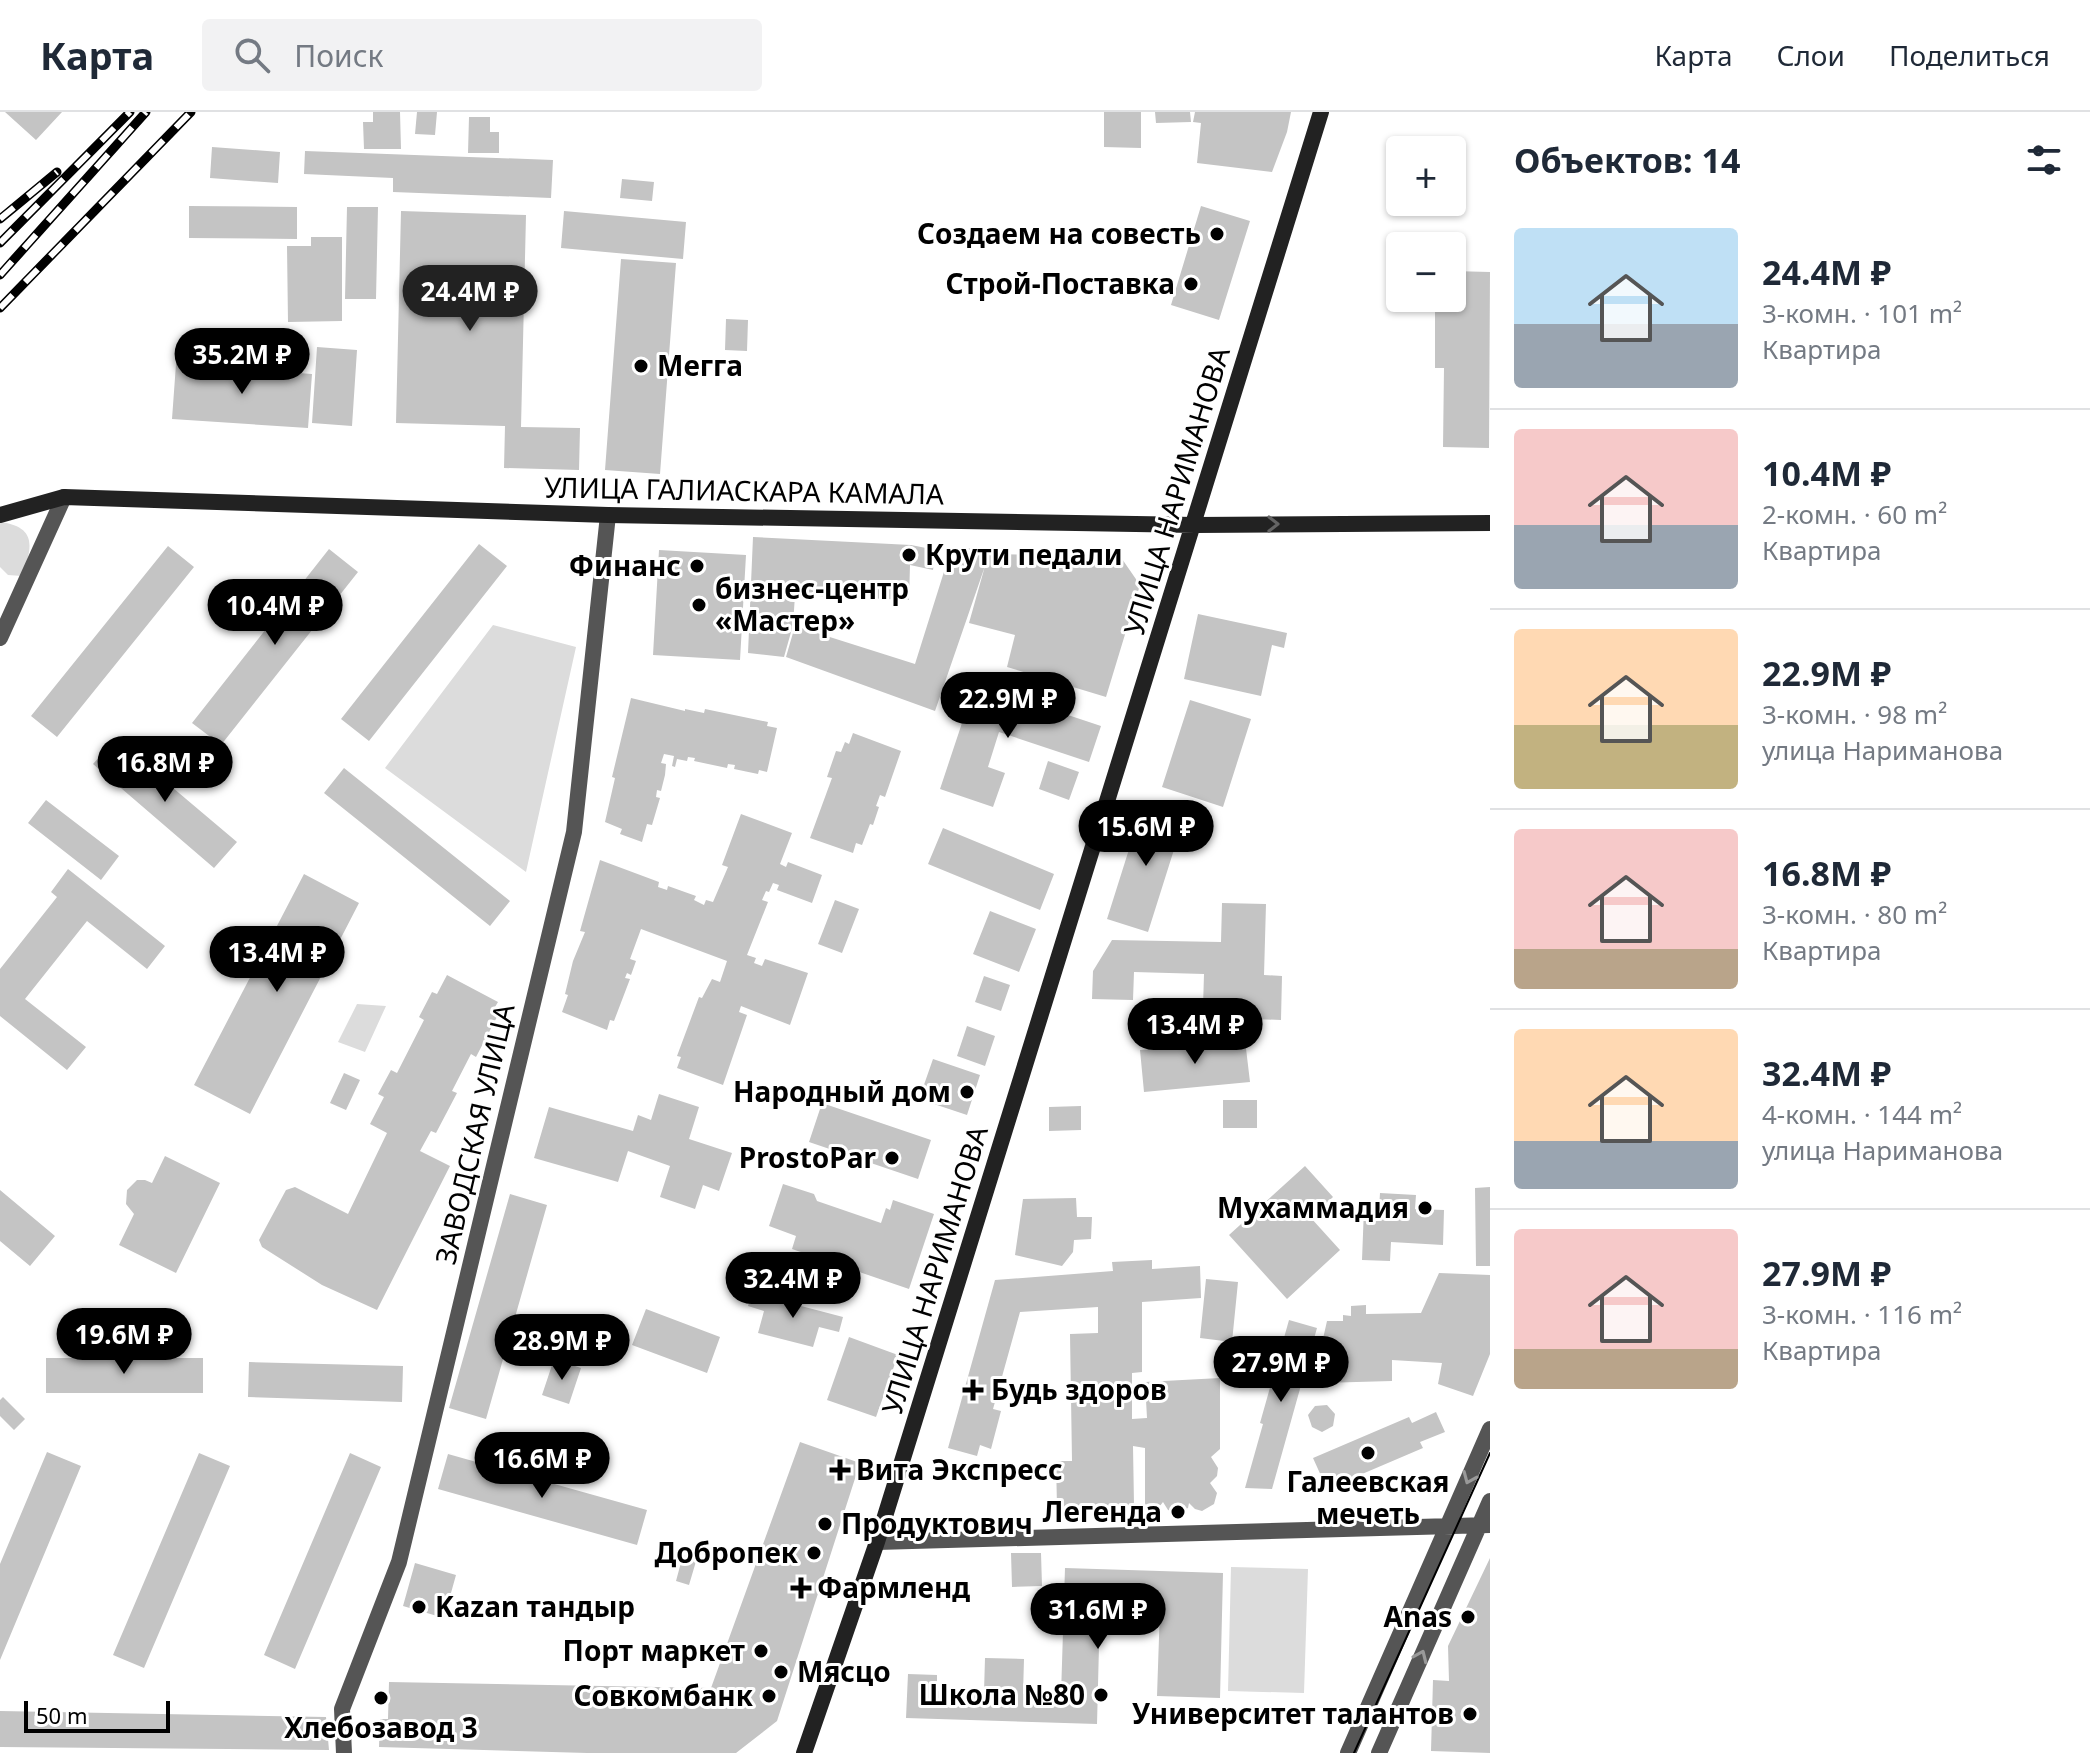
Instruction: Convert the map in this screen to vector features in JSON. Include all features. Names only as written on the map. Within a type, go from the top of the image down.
[{"type":"main road","name":"УЛИЦА НАРИМАНОВА","points":[[804,1753],[877,1542],[1321,112]]},
{"type":"main road","name":"УЛИЦА ГАЛИАСКАРА КАМАЛА","points":[[0,515],[64,497],[608,515],[1195,525],[1490,523]]},
{"type":"street","points":[[0,638],[64,497]]},
{"type":"street","name":"ЗАВОДСКАЯ УЛИЦА","points":[[344,1753],[342,1709],[399,1562],[574,832],[608,515]]},
{"type":"street","points":[[1348,1753],[1490,1429]]},
{"type":"street","points":[[1379,1753],[1485,1525],[1490,1501]]},
{"type":"street","points":[[877,1542],[1485,1525]]},
{"type":"shaded area","points":[[0,522],[21,529],[29,540],[22,576],[8,575],[0,567]]},
{"type":"shaded area","points":[[493,625],[576,647],[526,872],[385,768]]},
{"type":"shaded area","points":[[357,1004],[386,1006],[365,1052],[338,1042]]},
{"type":"shaded area","points":[[1231,1567],[1308,1569],[1304,1693],[1228,1691]]},
{"type":"building","points":[[5,112],[62,112],[36,140]]},
{"type":"building","points":[[373,112],[400,112],[401,149],[364,149],[363,122],[373,122]]},
{"type":"building","points":[[417,112],[437,112],[435,135],[415,134]]},
{"type":"building","points":[[1104,112],[1141,112],[1141,148],[1104,147]]},
{"type":"building","points":[[1155,112],[1190,112],[1191,122],[1156,123]]},
{"type":"building","points":[[1195,112],[1291,112],[1272,172],[1197,163],[1201,123],[1193,122]]},
{"type":"building","points":[[469,117],[490,117],[490,132],[499,132],[499,153],[468,153]]},
{"type":"building","points":[[212,147],[280,152],[278,183],[210,178]]},
{"type":"building","points":[[305,151],[553,160],[551,198],[393,192],[393,178],[304,174]]},
{"type":"building","points":[[622,179],[654,182],[652,201],[620,198]]},
{"type":"building","points":[[189,206],[297,207],[297,239],[189,238]]},
{"type":"building","points":[[1201,206],[1250,221],[1219,320],[1171,305]]},
{"type":"building","points":[[347,207],[378,207],[376,299],[345,299]]},
{"type":"building","points":[[401,211],[526,215],[521,427],[580,428],[579,470],[504,468],[505,426],[396,423]]},
{"type":"building","points":[[564,211],[686,222],[683,259],[561,248]]},
{"type":"building","points":[[311,237],[342,237],[342,321],[288,322],[287,246],[311,246]]},
{"type":"building","points":[[621,259],[676,263],[660,474],[605,470]]},
{"type":"building","points":[[1466,271],[1490,272],[1489,448],[1443,447],[1444,368],[1435,368],[1435,312],[1466,312]]},
{"type":"building","points":[[726,319],[748,320],[747,351],[725,350]]},
{"type":"building","points":[[317,347],[357,350],[352,426],[312,423]]},
{"type":"building","points":[[176,364],[312,374],[308,428],[172,419]]},
{"type":"building","points":[[753,537],[911,545],[936,550],[933,570],[910,565],[909,600],[795,595],[793,625],[784,657],[748,653]]},
{"type":"building","points":[[479,544],[507,566],[369,741],[341,719]]},
{"type":"building","points":[[168,546],[194,567],[57,737],[31,716]]},
{"type":"building","points":[[959,547],[989,551],[988,554],[1120,556],[1140,585],[1106,697],[1007,667],[1015,635],[969,623],[985,566],[935,711],[786,657],[795,626],[915,664],[948,559],[956,561]]},
{"type":"building","points":[[329,549],[358,572],[221,745],[192,723]]},
{"type":"building","name":"бизнес-центр «Мастер»","points":[[659,550],[746,555],[740,660],[653,655]]},
{"type":"building","points":[[1198,614],[1287,633],[1284,648],[1272,645],[1261,696],[1184,679]]},
{"type":"building","points":[[975,684],[1101,726],[1089,762],[999,732],[988,767],[1005,773],[993,807],[940,789]]},
{"type":"building","points":[[631,698],[685,711],[704,713],[705,709],[768,722],[767,726],[777,728],[767,772],[759,770],[758,774],[734,769],[735,765],[728,764],[727,768],[688,757],[687,761],[677,759],[675,767],[672,766],[674,756],[664,754],[661,763],[666,764],[665,775],[661,791],[657,790],[656,797],[660,798],[652,825],[647,824],[642,842],[620,834],[622,829],[605,822]]},
{"type":"building","points":[[1190,700],[1251,719],[1223,807],[1162,787]]},
{"type":"building","points":[[853,733],[901,751],[885,797],[880,795],[873,825],[870,824],[862,845],[856,843],[853,853],[810,838],[832,778],[827,777],[836,751],[841,752],[845,742],[849,744]]},
{"type":"building","points":[[115,739],[237,842],[214,868],[93,764]]},
{"type":"building","points":[[1048,761],[1079,772],[1069,800],[1039,789]]},
{"type":"building","points":[[344,768],[510,901],[490,926],[324,793]]},
{"type":"building","points":[[46,800],[119,856],[101,880],[28,823]]},
{"type":"building","points":[[1143,805],[1184,818],[1148,932],[1107,919]]},
{"type":"building","points":[[741,814],[792,833],[780,864],[786,867],[788,862],[822,875],[812,903],[777,890],[779,885],[773,883],[769,892],[766,891],[762,900],[768,902],[747,955],[756,958],[754,963],[762,966],[765,959],[808,973],[790,1025],[741,1006],[739,1012],[747,1015],[723,1085],[677,1068],[681,1057],[677,1056],[699,997],[702,998],[712,979],[720,982],[727,961],[641,929],[630,959],[636,961],[631,975],[627,973],[625,978],[630,979],[614,1021],[610,1020],[607,1030],[562,1012],[573,961],[585,932],[580,931],[600,860],[659,882],[658,887],[667,890],[668,886],[696,896],[694,900],[704,905],[706,900],[713,902],[728,867],[722,865]]},
{"type":"building","points":[[943,828],[1054,874],[1040,910],[928,864]]},
{"type":"building","points":[[68,869],[165,946],[147,969],[87,921],[25,999],[86,1047],[67,1070],[0,1016],[0,969],[57,897],[51,892]]},
{"type":"building","points":[[304,874],[359,903],[250,1114],[194,1085]]},
{"type":"building","points":[[835,900],[859,909],[842,953],[818,944]]},
{"type":"building","points":[[1222,903],[1266,904],[1264,975],[1282,976],[1281,1020],[1253,1019],[1252,1030],[1226,1029],[1227,1007],[1203,1007],[1204,974],[1134,972],[1133,1000],[1092,999],[1093,971],[1112,940],[1221,942]]},
{"type":"building","points":[[990,911],[1036,929],[1019,972],[973,954]]},
{"type":"building","points":[[447,975],[498,1002],[492,1012],[498,1015],[476,1057],[471,1054],[452,1091],[457,1093],[436,1133],[431,1131],[420,1151],[450,1166],[377,1310],[322,1285],[262,1247],[259,1240],[286,1190],[295,1187],[348,1214],[387,1133],[370,1124],[384,1097],[378,1094],[391,1070],[397,1073],[424,1020],[419,1017],[432,992],[437,994]]},
{"type":"building","points":[[984,976],[1010,985],[1001,1011],[975,1002]]},
{"type":"building","points":[[967,1026],[995,1036],[985,1066],[957,1056]]},
{"type":"building","points":[[1245,1040],[1250,1082],[1144,1092],[1140,1050]]},
{"type":"building","points":[[933,1059],[980,1075],[967,1115],[919,1099]]},
{"type":"building","points":[[344,1073],[360,1080],[346,1110],[330,1103]]},
{"type":"building","points":[[659,1094],[699,1107],[689,1139],[732,1153],[719,1191],[703,1185],[695,1209],[660,1197],[670,1166],[628,1151],[618,1182],[534,1158],[549,1107],[633,1131],[638,1115],[651,1120]]},
{"type":"building","points":[[1223,1100],[1257,1100],[1257,1128],[1223,1128]]},
{"type":"building","points":[[822,1103],[931,1140],[918,1179],[809,1142]]},
{"type":"building","points":[[1081,1106],[1081,1130],[1049,1131],[1049,1107]]},
{"type":"building","points":[[165,1156],[220,1183],[176,1273],[119,1245],[134,1214],[126,1204],[127,1190],[137,1180],[152,1183]]},
{"type":"building","points":[[1305,1166],[1333,1197],[1311,1218],[1340,1250],[1287,1299],[1229,1235]]},
{"type":"building","points":[[783,1184],[814,1194],[817,1201],[881,1223],[886,1208],[890,1210],[893,1200],[934,1214],[909,1289],[792,1249],[796,1236],[769,1226]]},
{"type":"building","points":[[1490,1187],[1490,1266],[1476,1266],[1475,1188]]},
{"type":"building","points":[[0,1190],[55,1236],[30,1266],[0,1241]]},
{"type":"building","points":[[1380,1193],[1416,1195],[1415,1209],[1444,1210],[1443,1245],[1391,1242],[1390,1261],[1362,1260],[1364,1208],[1379,1209]]},
{"type":"building","points":[[510,1194],[547,1205],[486,1419],[449,1408]]},
{"type":"building","points":[[1076,1198],[1077,1217],[1092,1217],[1091,1239],[1074,1240],[1073,1252],[1062,1266],[1015,1255],[1023,1199]]},
{"type":"building","points":[[1152,1260],[1152,1269],[1200,1266],[1201,1298],[1142,1302],[1142,1372],[1132,1373],[1132,1419],[1147,1418],[1145,1382],[1220,1378],[1220,1449],[1211,1457],[1218,1468],[1217,1476],[1210,1483],[1217,1493],[1214,1504],[1202,1511],[1189,1503],[1188,1508],[1177,1513],[1168,1510],[1163,1502],[1156,1511],[1145,1511],[1145,1448],[1133,1446],[1134,1505],[1057,1507],[1056,1461],[1072,1461],[1070,1334],[1098,1333],[1098,1307],[1020,1312],[993,1409],[1001,1411],[991,1449],[980,1445],[977,1456],[948,1448],[995,1280],[1113,1271],[1112,1262]]},
{"type":"building","points":[[1439,1273],[1490,1275],[1490,1354],[1473,1396],[1438,1384],[1442,1363],[1392,1360],[1392,1381],[1321,1383],[1320,1352],[1327,1321],[1343,1321],[1343,1315],[1351,1316],[1351,1306],[1366,1305],[1366,1314],[1421,1313]]},
{"type":"building","points":[[1206,1279],[1238,1282],[1232,1342],[1200,1338]]},
{"type":"building","points":[[752,1293],[843,1317],[839,1332],[819,1327],[813,1347],[758,1333],[764,1311],[748,1306]]},
{"type":"building","points":[[646,1309],[720,1337],[707,1373],[632,1345]]},
{"type":"building","points":[[1289,1320],[1317,1328],[1272,1489],[1245,1488],[1263,1424],[1260,1423]]},
{"type":"building","points":[[849,1337],[898,1355],[876,1417],[827,1400]]},
{"type":"building","points":[[46,1358],[203,1358],[203,1393],[46,1393]]},
{"type":"building","points":[[554,1359],[581,1368],[569,1404],[542,1395]]},
{"type":"building","points":[[249,1362],[403,1366],[402,1402],[248,1397]]},
{"type":"building","points":[[3,1397],[25,1419],[14,1430],[0,1416],[0,1400]]},
{"type":"building","points":[[1327,1405],[1335,1414],[1333,1426],[1322,1432],[1312,1427],[1308,1415],[1315,1406]]},
{"type":"building","name":"Галеевская мечеть","points":[[1436,1412],[1445,1432],[1420,1442],[1423,1448],[1327,1489],[1313,1458],[1409,1417],[1412,1423]]},
{"type":"building","points":[[800,1442],[860,1463],[777,1721],[736,1753],[587,1753],[379,1747],[380,1719],[388,1719],[389,1682],[711,1688]]},
{"type":"building","points":[[47,1452],[81,1466],[0,1660],[0,1564]]},
{"type":"building","points":[[199,1453],[230,1466],[144,1668],[113,1655]]},
{"type":"building","points":[[350,1453],[381,1467],[295,1669],[264,1655]]},
{"type":"building","points":[[448,1454],[647,1510],[637,1545],[438,1489]]},
{"type":"building","points":[[1011,1553],[1041,1553],[1042,1586],[1012,1587]]},
{"type":"building","points":[[683,1555],[697,1558],[689,1585],[676,1581]]},
{"type":"building","points":[[1490,1558],[1490,1753],[1431,1751],[1433,1680],[1449,1681],[1448,1646]]},
{"type":"building","points":[[415,1563],[456,1575],[444,1618],[403,1606]]},
{"type":"building","points":[[1065,1568],[1223,1573],[1220,1698],[1157,1696],[1160,1608],[1100,1607],[1097,1724],[906,1718],[908,1674],[937,1675],[937,1691],[984,1692],[985,1658],[1024,1659],[1023,1694],[1061,1695]]},
{"type":"building","points":[[0,1711],[326,1717],[329,1750],[0,1747]]},
{"type":"tram line","points":[[1354,1753],[1490,1453]]},
{"type":"railway","points":[[0,243],[130,112]]},
{"type":"railway","points":[[0,275],[146,112]]},
{"type":"railway","points":[[0,308],[191,112]]},
{"type":"railway","points":[[0,219],[57,172]]},
{"type":"place","name":"Создаем на совесть","points":[[1217,234]]},
{"type":"place","name":"Строй-Поставка","points":[[1191,284]]},
{"type":"place","name":"Мегга","points":[[641,366]]},
{"type":"place","name":"Крути педали","points":[[909,555]]},
{"type":"place","name":"Финанс","points":[[697,566]]},
{"type":"place","name":"бизнес-центр «Мастер»","points":[[699,605]]},
{"type":"place","name":"Народный дом","points":[[967,1092]]},
{"type":"place","name":"ProstoPar","points":[[892,1158]]},
{"type":"place","name":"Мухаммадия","points":[[1425,1208]]},
{"type":"place","name":"Будь здоров","points":[[973,1390]]},
{"type":"place","name":"Галеевская мечеть","points":[[1368,1453]]},
{"type":"place","name":"Вита Экспресс","points":[[840,1470]]},
{"type":"place","name":"Легенда","points":[[1178,1512]]},
{"type":"place","name":"Продуктович","points":[[825,1524]]},
{"type":"place","name":"Добропек","points":[[814,1553]]},
{"type":"place","name":"Фармленд","points":[[801,1588]]},
{"type":"place","name":"Kazan тандыр","points":[[419,1607]]},
{"type":"place","name":"Anas","points":[[1468,1617]]},
{"type":"place","name":"Порт маркет","points":[[761,1651]]},
{"type":"place","name":"Мясцо","points":[[781,1672]]},
{"type":"place","name":"Школа №80","points":[[1101,1695]]},
{"type":"place","name":"Совкомбанк","points":[[769,1696]]},
{"type":"place","name":"Хлебозавод 3","points":[[381,1698]]},
{"type":"place","name":"Университет талантов","points":[[1470,1714]]}]
